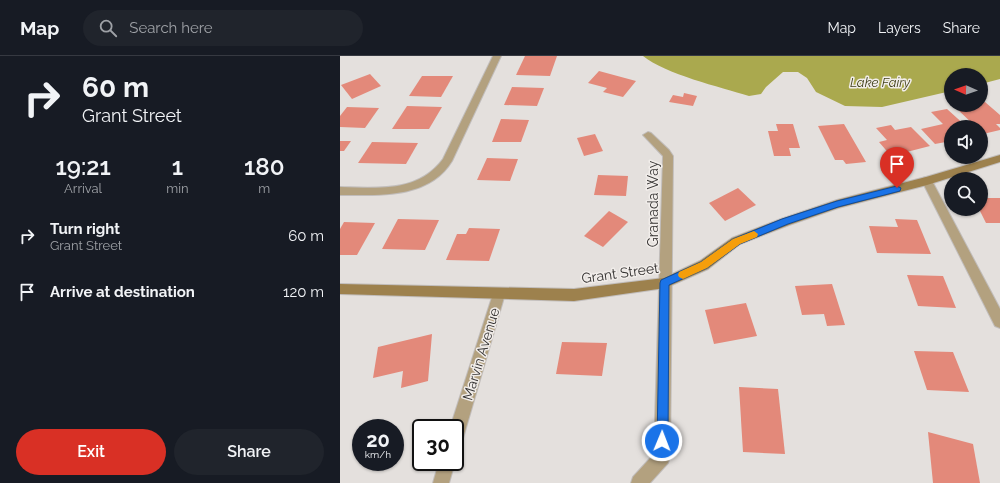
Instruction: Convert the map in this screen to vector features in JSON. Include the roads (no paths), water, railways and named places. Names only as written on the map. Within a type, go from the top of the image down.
[{"type":"street","points":[[340,191],[390,190],[424,182],[436,175],[447,161],[497,56]]},
{"type":"street","name":"Granada Way","points":[[639,483],[662,457],[668,156],[666,152],[648,135]]},
{"type":"street","name":"Grant Street","points":[[340,289],[574,295],[666,282],[704,265],[736,241],[785,222],[837,204],[927,180],[1000,158]]},
{"type":"street","points":[[927,180],[1000,322]]},
{"type":"street","name":"Marvin Avenue","points":[[461,419],[499,294]]},
{"type":"street","points":[[441,483],[445,471]]},
{"type":"water","name":"Lake Fairy","points":[[643,56],[1000,56],[1000,79],[988,82],[988,68],[944,68],[944,93],[882,107],[845,106],[816,92],[807,78],[798,72],[783,72],[766,87],[761,94],[749,96],[679,74],[653,63]]}]
